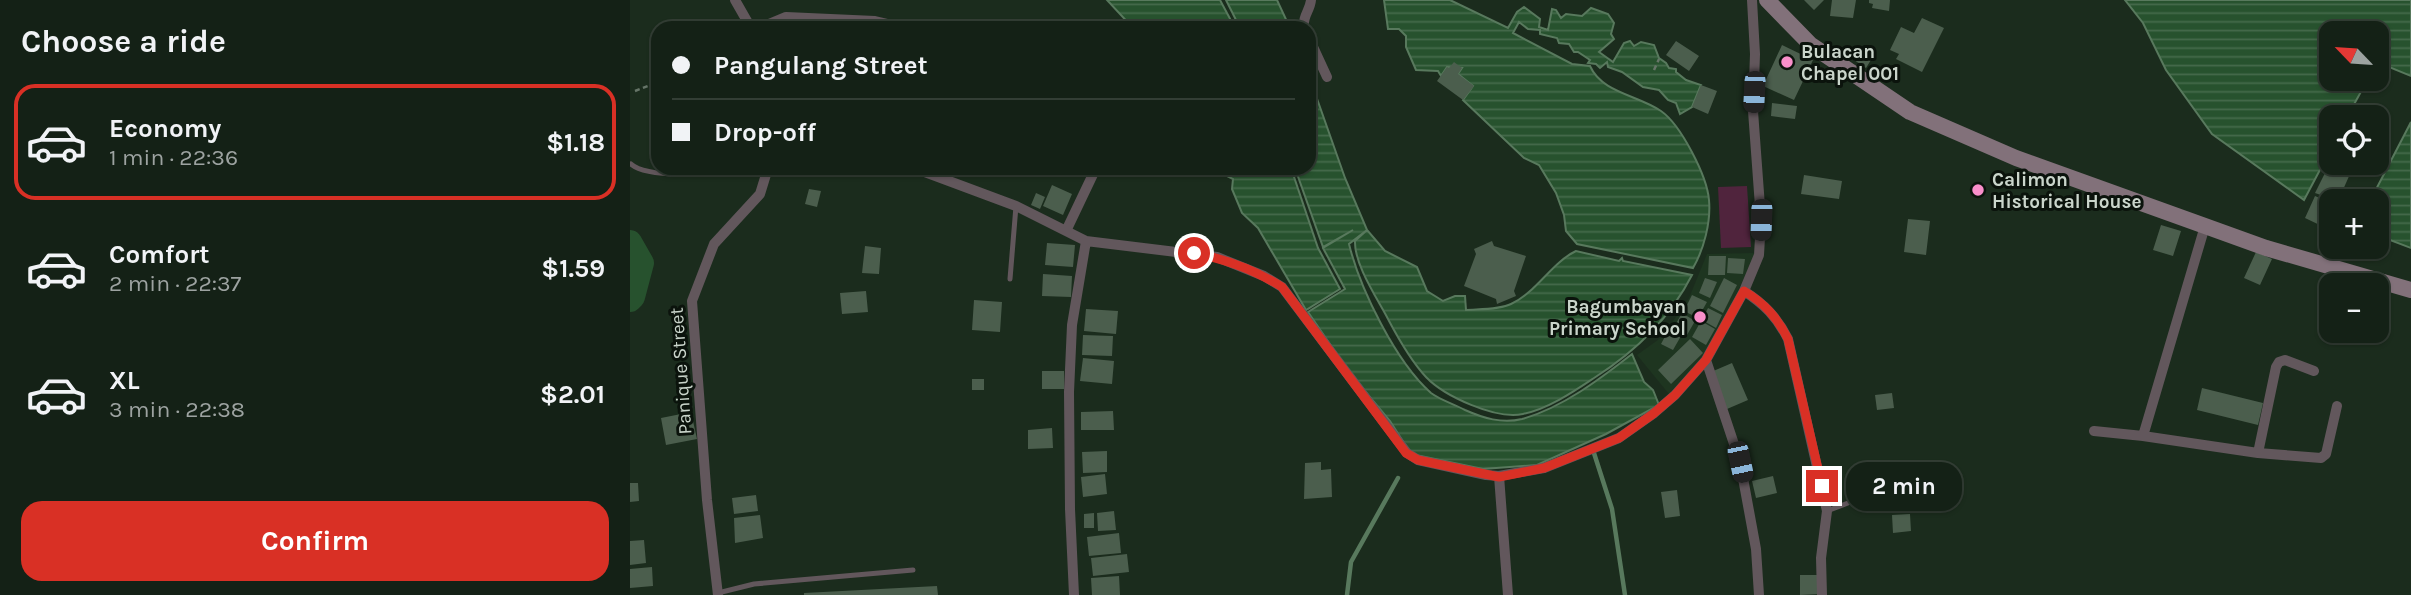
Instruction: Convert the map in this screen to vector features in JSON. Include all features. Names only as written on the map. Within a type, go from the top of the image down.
[{"type":"main road","points":[[1768,0],[1811,45],[1910,112],[2016,158],[2205,226],[2411,290]]},
{"type":"street","points":[[735,0],[747,21]]},
{"type":"street","points":[[1304,21],[1311,0]]},
{"type":"street","points":[[933,175],[1016,206],[1086,241],[1217,257],[1264,276],[1282,287],[1406,453],[1418,460],[1499,477],[1544,468],[1619,438],[1675,395],[1706,360],[1744,291],[1759,254],[1761,220],[1753,111],[1755,54],[1752,0]]},
{"type":"street","points":[[776,21],[786,17],[875,21]]},
{"type":"street","points":[[1316,53],[1327,77]]},
{"type":"street","name":"Panique Street","points":[[718,594],[707,500],[692,301],[714,244],[760,194],[766,175]]},
{"type":"street","points":[[1066,231],[1093,175]]},
{"type":"street","points":[[2143,436],[2205,226]]},
{"type":"street","points":[[1074,595],[1069,392],[1072,325],[1086,241]]},
{"type":"street","points":[[1744,291],[1763,303],[1781,324],[1788,339],[1827,511],[1821,558],[1822,595]]},
{"type":"street","points":[[1706,360],[1740,462],[1756,549],[1759,595]]},
{"type":"street","points":[[2258,453],[2279,362],[2285,360],[2314,371]]},
{"type":"street","points":[[2094,431],[2258,453],[2321,458],[2326,454],[2337,407]]},
{"type":"street","points":[[1499,477],[1508,595]]},
{"type":"lane","points":[[631,164],[651,172]]},
{"type":"lane","points":[[1010,279],[1016,206]]},
{"type":"lane","points":[[1827,511],[1848,503]]},
{"type":"lane","points":[[718,594],[754,584],[914,570]]},
{"type":"path","points":[[1654,70],[1660,59]]},
{"type":"path","points":[[635,91],[651,85]]},
{"type":"shaded area","points":[[1107,0],[1220,0],[1231,21],[1126,21]]},
{"type":"shaded area","points":[[1226,0],[1277,0],[1287,21],[1236,21]]},
{"type":"shaded area","points":[[1384,0],[1450,0],[1508,28],[1517,12],[1524,7],[1540,19],[1539,27],[1548,30],[1552,9],[1556,10],[1561,18],[1566,14],[1582,16],[1591,8],[1608,14],[1614,23],[1611,34],[1614,39],[1599,52],[1613,62],[1624,43],[1630,41],[1634,46],[1641,42],[1654,45],[1659,58],[1669,68],[1676,69],[1686,80],[1701,85],[1692,107],[1680,114],[1676,103],[1668,100],[1659,90],[1643,87],[1622,72],[1608,67],[1607,62],[1600,68],[1596,64],[1588,63],[1590,60],[1574,52],[1569,44],[1559,43],[1557,38],[1540,34],[1540,30],[1528,29],[1519,22],[1513,33],[1572,64],[1590,66],[1603,82],[1661,111],[1677,127],[1698,165],[1709,200],[1706,235],[1693,268],[1577,244],[1566,231],[1564,215],[1556,193],[1539,165],[1524,158],[1463,100],[1473,86],[1458,74],[1462,68],[1447,67],[1441,76],[1438,71],[1416,70],[1406,47],[1406,36],[1399,29],[1388,29]]},
{"type":"shaded area","points":[[2125,0],[2411,0],[2411,76],[2389,67],[2389,21],[2319,21],[2319,91],[2361,91],[2354,105],[2319,105],[2319,172],[2304,200],[2212,134],[2166,70],[2143,23]]},
{"type":"shaded area","points":[[1316,96],[1367,230],[1349,244],[1354,262],[1381,324],[1405,363],[1431,393],[1486,418],[1507,421],[1522,419],[1566,400],[1632,354],[1644,382],[1653,390],[1659,405],[1606,434],[1537,465],[1483,469],[1411,454],[1390,421],[1349,372],[1308,312],[1345,289],[1323,248],[1353,230],[1323,247],[1297,175],[1316,175]]},
{"type":"shaded area","points":[[2411,122],[2411,248],[2389,240],[2389,189],[2376,189],[2383,175],[2389,175],[2389,164]]},
{"type":"shaded area","points":[[1225,175],[1293,175],[1318,248],[1340,289],[1306,310],[1258,228],[1242,213],[1232,189],[1233,179]]},
{"type":"shaded area","points":[[1747,186],[1751,247],[1721,248],[1718,187]]},
{"type":"shaded area","points":[[1367,230],[1385,251],[1417,267],[1427,291],[1443,301],[1455,296],[1465,296],[1466,310],[1511,304],[1576,251],[1619,261],[1622,258],[1623,261],[1692,275],[1662,320],[1624,357],[1551,404],[1512,415],[1485,410],[1457,399],[1434,384],[1415,364],[1372,291],[1358,260],[1355,241]]},
{"type":"shaded area","name":"Bagumbayan Primary School","points":[[1754,253],[1754,259],[1706,354],[1669,394],[1637,355],[1662,337],[1689,298],[1707,254]]},
{"type":"building","points":[[1804,0],[1824,0],[1814,10]]},
{"type":"building","points":[[1832,0],[1856,0],[1853,18],[1830,16]]},
{"type":"building","points":[[1869,0],[1890,0],[1889,11],[1872,8],[1873,4],[1869,3]]},
{"type":"building","points":[[1922,18],[1944,28],[1922,72],[1896,59],[1899,54],[1890,50],[1901,27],[1914,33]]},
{"type":"building","points":[[1676,41],[1699,56],[1689,71],[1666,55]]},
{"type":"building","points":[[1782,45],[1813,60],[1794,100],[1763,86]]},
{"type":"building","points":[[1860,46],[1874,55],[1866,68],[1851,58]]},
{"type":"building","points":[[1454,62],[1462,68],[1458,74],[1474,86],[1463,100],[1437,81]]},
{"type":"building","points":[[1701,85],[1717,91],[1708,114],[1692,107]]},
{"type":"building","points":[[1772,103],[1797,106],[1795,119],[1771,116]]},
{"type":"building","points":[[1804,175],[1842,181],[1839,199],[1801,194]]},
{"type":"building","points":[[2324,175],[2350,175],[2343,189],[2319,189],[2319,194],[2315,193]]},
{"type":"building","points":[[1052,185],[1072,194],[1063,215],[1043,206]]},
{"type":"building","points":[[809,189],[821,191],[817,207],[805,204]]},
{"type":"building","points":[[1036,193],[1045,197],[1040,209],[1031,205]]},
{"type":"building","points":[[2315,196],[2319,198],[2319,225],[2305,218]]},
{"type":"building","points":[[1908,219],[1930,221],[1926,255],[1904,252]]},
{"type":"building","points":[[2161,225],[2181,231],[2173,256],[2153,250]]},
{"type":"building","points":[[1492,241],[1494,246],[1526,256],[1514,291],[1516,296],[1497,304],[1496,299],[1464,286],[1476,254],[1474,249]]},
{"type":"building","points":[[1047,243],[1075,245],[1073,267],[1045,265]]},
{"type":"building","points":[[865,246],[881,248],[879,274],[862,273]]},
{"type":"building","points":[[2256,252],[2272,259],[2260,285],[2244,278]]},
{"type":"building","points":[[1709,256],[1726,256],[1725,275],[1708,275]]},
{"type":"building","points":[[1728,258],[1745,259],[1743,274],[1727,273]]},
{"type":"building","points":[[1043,274],[1072,276],[1071,297],[1042,296]]},
{"type":"building","points":[[1705,278],[1717,282],[1710,298],[1699,293]]},
{"type":"building","points":[[1724,278],[1737,285],[1723,313],[1710,306]]},
{"type":"building","points":[[866,291],[868,312],[842,314],[840,293]]},
{"type":"building","points":[[1692,295],[1707,302],[1698,318],[1684,311]]},
{"type":"building","points":[[974,300],[1002,302],[1000,332],[972,330]]},
{"type":"building","points":[[1708,308],[1722,315],[1716,328],[1702,320]]},
{"type":"building","points":[[1086,309],[1118,311],[1116,334],[1084,331]]},
{"type":"building","points":[[1682,313],[1695,321],[1687,335],[1674,327]]},
{"type":"building","points":[[1701,321],[1715,329],[1706,345],[1692,337]]},
{"type":"building","points":[[1669,329],[1681,336],[1673,350],[1661,344]]},
{"type":"building","points":[[1083,335],[1113,336],[1112,356],[1082,355]]},
{"type":"building","points":[[1690,339],[1703,353],[1671,384],[1658,370]]},
{"type":"building","points":[[1083,358],[1114,361],[1112,384],[1080,381]]},
{"type":"building","points":[[1732,363],[1748,400],[1727,409],[1711,372]]},
{"type":"building","points":[[1042,371],[1064,371],[1064,389],[1042,389]]},
{"type":"building","points":[[972,379],[984,379],[984,390],[972,390]]},
{"type":"building","points":[[2202,388],[2263,403],[2258,425],[2197,410]]},
{"type":"building","points":[[1892,393],[1894,408],[1877,410],[1875,395]]},
{"type":"building","points":[[1113,411],[1114,430],[1081,430],[1081,412]]},
{"type":"building","points":[[691,412],[697,439],[666,445],[661,418]]},
{"type":"building","points":[[1052,428],[1053,448],[1028,449],[1028,430]]},
{"type":"building","points":[[1107,451],[1107,472],[1083,473],[1082,452]]},
{"type":"building","points":[[1321,462],[1321,470],[1331,469],[1332,497],[1304,499],[1305,463]]},
{"type":"building","points":[[1105,474],[1107,494],[1083,497],[1081,477]]},
{"type":"building","points":[[1773,476],[1777,493],[1756,498],[1752,481]]},
{"type":"building","points":[[630,483],[638,483],[639,501],[630,502]]},
{"type":"building","points":[[1677,490],[1680,516],[1665,518],[1661,492]]},
{"type":"building","points":[[756,495],[758,511],[734,514],[732,498]]},
{"type":"building","points":[[1114,511],[1116,530],[1098,531],[1097,513]]},
{"type":"building","points":[[1094,513],[1094,528],[1084,528],[1084,514]]},
{"type":"building","points":[[1910,514],[1911,531],[1893,533],[1892,515]]},
{"type":"building","points":[[760,515],[763,538],[735,543],[734,518]]},
{"type":"building","points":[[1119,533],[1121,553],[1089,556],[1087,537]]},
{"type":"building","points":[[644,540],[646,563],[630,565],[630,541]]},
{"type":"building","points":[[1127,554],[1129,572],[1093,576],[1091,558]]},
{"type":"building","points":[[652,567],[653,586],[630,588],[630,569]]},
{"type":"building","points":[[1800,575],[1820,575],[1821,594],[1800,595]]},
{"type":"building","points":[[1119,576],[1120,595],[1092,595],[1091,578]]},
{"type":"building","points":[[937,586],[938,595],[804,595],[804,593]]},
{"type":"waterway","points":[[630,242],[642,263],[630,300]]},
{"type":"waterway","points":[[1593,450],[1612,509],[1625,595]]},
{"type":"waterway","points":[[1347,595],[1351,562],[1398,478]]},
{"type":"place","name":"Bulacan Chapel 001","points":[[1787,62]]},
{"type":"place","name":"Calimon Historical House","points":[[1978,190]]},
{"type":"place","name":"Bagumbayan Primary School","points":[[1700,317]]},
{"type":"route","points":[[1194,253],[1217,257],[1264,276],[1282,287],[1406,453],[1418,460],[1499,477],[1544,468],[1593,450],[1619,438],[1653,414],[1675,395],[1706,360],[1744,291],[1763,303],[1781,324],[1788,339],[1822,486]]}]
